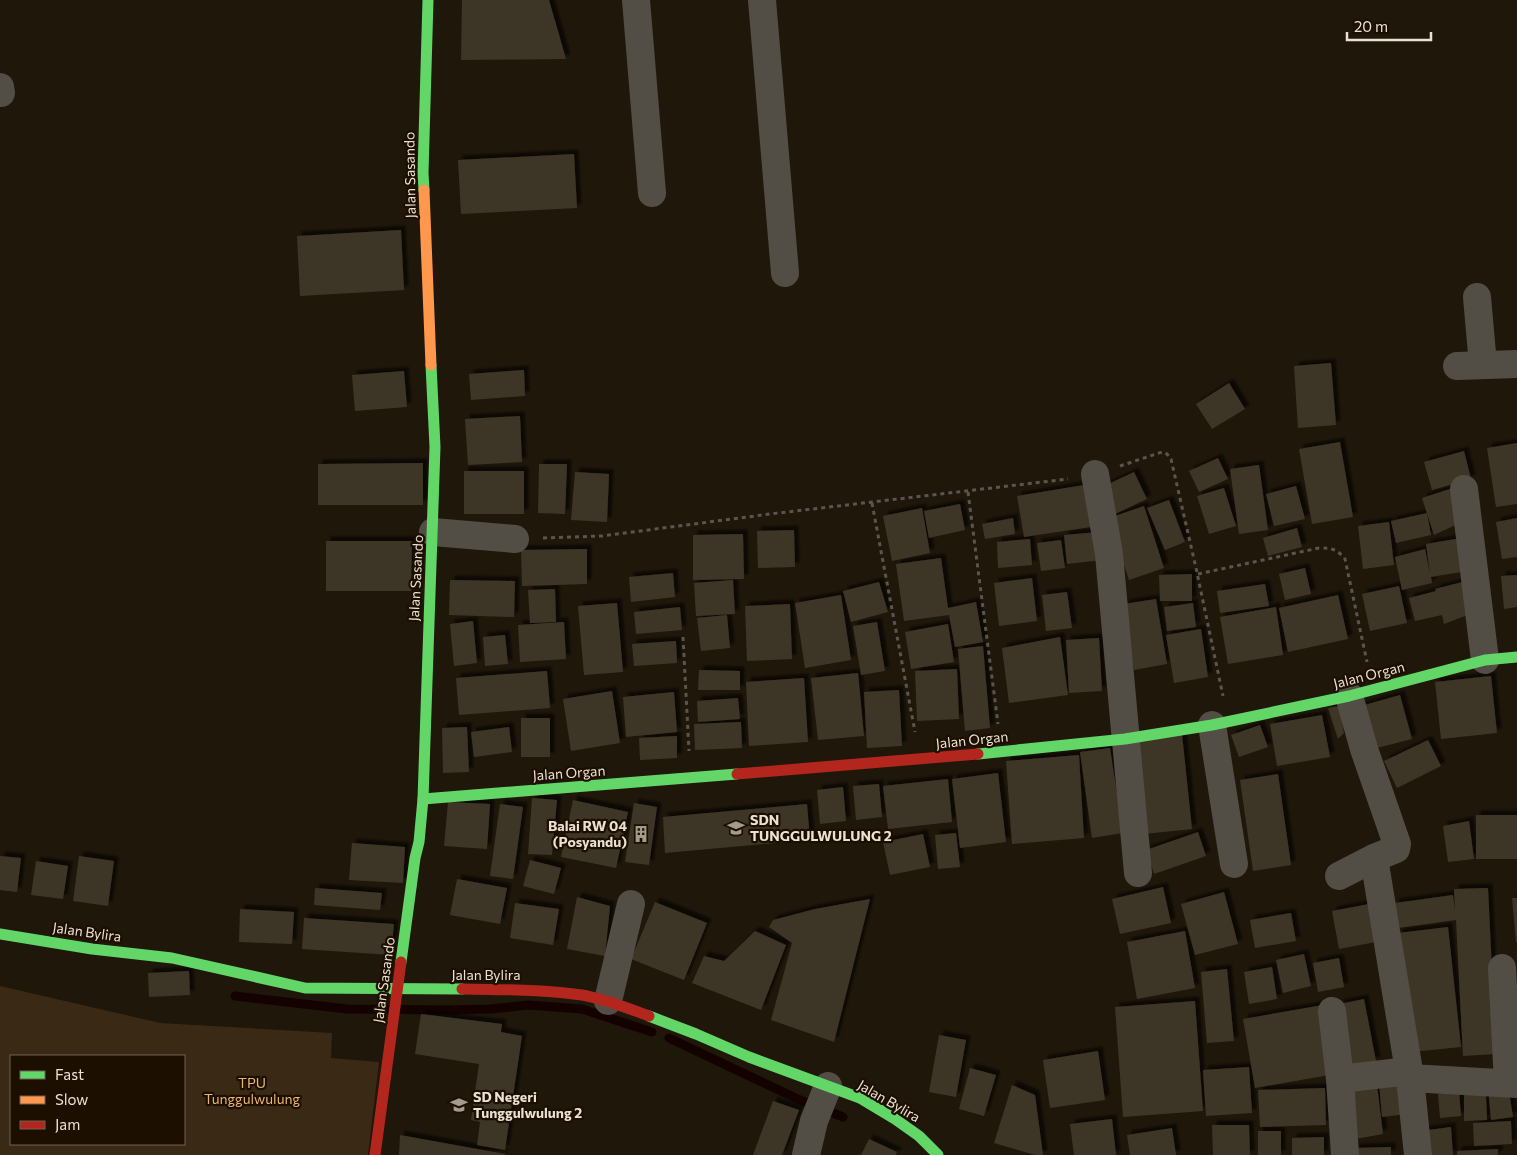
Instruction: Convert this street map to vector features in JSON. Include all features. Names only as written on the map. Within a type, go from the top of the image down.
[{"type":"street","name":"Jalan Sasando","points":[[375,1155],[415,858],[419,842],[423,799],[435,447],[424,173],[428,0]]},
{"type":"street","points":[[636,0],[652,193]]},
{"type":"street","points":[[762,0],[785,273]]},
{"type":"street","points":[[1477,297],[1470,365],[1517,364]]},
{"type":"street","points":[[1096,474],[1109,554],[1138,873]]},
{"type":"street","points":[[1464,489],[1485,660]]},
{"type":"street","points":[[433,532],[515,539]]},
{"type":"street","name":"Jalan Organ","points":[[423,799],[921,760],[1125,738],[1220,723],[1361,693],[1485,660],[1517,657]]},
{"type":"street","points":[[1361,693],[1364,749],[1388,844],[1418,1155]]},
{"type":"street","points":[[1220,723],[1234,864]]},
{"type":"street","points":[[1339,876],[1388,844]]},
{"type":"street","points":[[608,1001],[631,904]]},
{"type":"street","name":"Jalan Bylira","points":[[0,934],[92,949],[172,958],[305,988],[524,990],[582,995],[608,1001],[696,1034],[749,1057],[821,1102],[860,1098],[919,1136],[938,1155]]},
{"type":"street","points":[[1340,1079],[1410,1075],[1512,1084],[1502,968]]},
{"type":"street","points":[[1332,1011],[1340,1079],[1345,1155]]},
{"type":"street","points":[[806,1155],[821,1102]]},
{"type":"path","points":[[515,539],[602,536],[1049,482],[1096,474],[1162,452],[1171,459],[1198,574],[1220,723]]},
{"type":"path","points":[[968,492],[1001,752]]},
{"type":"path","points":[[872,502],[921,760]]},
{"type":"path","points":[[1198,574],[1319,548],[1334,549],[1340,552],[1345,559],[1361,693]]},
{"type":"path","points":[[683,637],[691,779]]},
{"type":"green space","name":"TPU Tunggulwulung","points":[[0,986],[160,1023],[332,1033],[331,1058],[379,1062],[368,1155],[0,1155]]},
{"type":"building","points":[[462,0],[549,0],[566,59],[461,60]]},
{"type":"building","points":[[574,154],[577,208],[461,214],[458,160]]},
{"type":"building","points":[[401,230],[404,290],[300,296],[297,236]]},
{"type":"building","points":[[1331,363],[1336,425],[1298,428],[1294,366]]},
{"type":"building","points":[[524,370],[525,396],[471,400],[469,374]]},
{"type":"building","points":[[404,371],[407,407],[355,411],[352,375]]},
{"type":"building","points":[[1229,383],[1245,409],[1212,429],[1196,404]]},
{"type":"building","points":[[520,416],[522,462],[468,465],[465,419]]},
{"type":"building","points":[[1340,442],[1353,517],[1312,524],[1299,449]]},
{"type":"building","points":[[1517,443],[1517,504],[1496,507],[1487,448]]},
{"type":"building","points":[[1464,451],[1471,479],[1432,490],[1424,462]]},
{"type":"building","points":[[1218,458],[1228,479],[1199,492],[1189,471]]},
{"type":"building","points":[[423,463],[423,505],[318,505],[318,464]]},
{"type":"building","points":[[539,464],[567,464],[565,514],[538,513]]},
{"type":"building","points":[[1259,465],[1268,530],[1239,534],[1230,469]]},
{"type":"building","points":[[464,471],[524,471],[524,514],[464,514]]},
{"type":"building","points":[[575,472],[609,474],[607,522],[571,520]]},
{"type":"building","points":[[1134,472],[1147,499],[1115,514],[1102,487]]},
{"type":"building","points":[[1084,485],[1091,527],[1024,537],[1017,496]]},
{"type":"building","points":[[1296,486],[1305,519],[1274,526],[1266,494]]},
{"type":"building","points":[[1459,486],[1466,520],[1434,535],[1422,498]]},
{"type":"building","points":[[1224,488],[1236,526],[1209,534],[1197,496]]},
{"type":"building","points":[[1169,500],[1185,542],[1165,550],[1147,508]]},
{"type":"building","points":[[960,504],[965,530],[929,538],[924,511]]},
{"type":"building","points":[[1144,506],[1164,568],[1129,580],[1109,518]]},
{"type":"building","points":[[922,508],[930,553],[892,561],[883,516]]},
{"type":"building","points":[[1427,513],[1431,535],[1396,543],[1391,521]]},
{"type":"building","points":[[1013,518],[1015,534],[985,539],[982,524]]},
{"type":"building","points":[[1517,518],[1517,557],[1502,559],[1496,522]]},
{"type":"building","points":[[1389,522],[1394,565],[1363,569],[1358,526]]},
{"type":"building","points":[[1297,528],[1302,547],[1268,556],[1263,538]]},
{"type":"building","points":[[794,530],[795,567],[758,568],[757,531]]},
{"type":"building","points":[[1099,532],[1102,560],[1067,564],[1064,535]]},
{"type":"building","points":[[743,534],[744,579],[693,580],[693,535]]},
{"type":"building","points":[[1467,537],[1473,570],[1431,577],[1432,583],[1402,590],[1395,557],[1425,549],[1430,574],[1426,544]]},
{"type":"building","points":[[1030,539],[1032,565],[998,568],[997,542]]},
{"type":"building","points":[[1061,540],[1065,568],[1041,571],[1037,543]]},
{"type":"building","points":[[326,541],[412,541],[411,591],[326,591]]},
{"type":"building","points":[[587,549],[587,584],[522,586],[521,550]]},
{"type":"building","points":[[941,558],[948,608],[976,602],[983,642],[955,647],[949,615],[904,621],[896,564]]},
{"type":"building","points":[[1305,568],[1311,594],[1285,600],[1279,574]]},
{"type":"building","points":[[673,573],[675,597],[631,602],[629,577]]},
{"type":"building","points":[[1192,574],[1192,601],[1160,601],[1159,575]]},
{"type":"building","points":[[1517,575],[1517,607],[1504,609],[1501,576]]},
{"type":"building","points":[[1032,578],[1037,621],[999,626],[994,583]]},
{"type":"building","points":[[1474,579],[1478,611],[1444,624],[1442,615],[1415,621],[1409,598]]},
{"type":"building","points":[[450,580],[515,581],[514,617],[449,615]]},
{"type":"building","points":[[733,580],[735,614],[696,616],[694,583]]},
{"type":"building","points":[[879,582],[888,612],[851,622],[843,591]]},
{"type":"building","points":[[1265,584],[1269,606],[1220,613],[1217,591]]},
{"type":"building","points":[[1399,586],[1407,623],[1370,631],[1362,594]]},
{"type":"building","points":[[555,589],[556,622],[530,623],[528,590]]},
{"type":"building","points":[[1067,592],[1072,628],[1046,631],[1042,595]]},
{"type":"building","points":[[841,595],[851,660],[805,668],[795,603]]},
{"type":"building","points":[[1338,595],[1348,639],[1288,652],[1279,608]]},
{"type":"building","points":[[1156,599],[1167,664],[1134,670],[1124,604]]},
{"type":"building","points":[[617,603],[623,672],[584,675],[578,606]]},
{"type":"building","points":[[1193,603],[1196,627],[1167,631],[1164,607]]},
{"type":"building","points":[[790,604],[792,659],[747,661],[745,606]]},
{"type":"building","points":[[680,607],[682,630],[636,634],[634,612]]},
{"type":"building","points":[[1276,607],[1283,655],[1228,664],[1220,617]]},
{"type":"building","points":[[727,615],[730,648],[701,651],[697,618]]},
{"type":"building","points":[[473,621],[477,663],[454,666],[450,624]]},
{"type":"building","points":[[564,622],[566,659],[520,662],[518,625]]},
{"type":"building","points":[[877,622],[885,671],[861,675],[853,626]]},
{"type":"building","points":[[948,624],[954,662],[911,669],[905,632]]},
{"type":"building","points":[[1201,629],[1208,677],[1174,683],[1166,635]]},
{"type":"building","points":[[505,635],[508,664],[485,666],[483,637]]},
{"type":"building","points":[[1060,637],[1068,695],[1009,703],[1002,648]]},
{"type":"building","points":[[1099,638],[1102,691],[1069,693],[1066,640]]},
{"type":"building","points":[[676,641],[677,663],[634,666],[632,644]]},
{"type":"building","points":[[983,646],[990,728],[965,731],[958,649]]},
{"type":"building","points":[[957,669],[959,719],[917,721],[915,671]]},
{"type":"building","points":[[699,670],[740,671],[740,690],[698,690]]},
{"type":"building","points":[[547,671],[550,708],[459,715],[456,678]]},
{"type":"building","points":[[858,673],[864,736],[818,740],[811,678]]},
{"type":"building","points":[[1491,676],[1497,733],[1441,739],[1435,682]]},
{"type":"building","points":[[804,678],[808,742],[749,746],[746,682]]},
{"type":"building","points":[[899,690],[902,746],[867,748],[864,692]]},
{"type":"building","points":[[612,691],[620,743],[571,751],[563,699]]},
{"type":"building","points":[[674,692],[677,732],[626,737],[623,697]]},
{"type":"building","points":[[1400,695],[1412,739],[1373,749],[1361,706]]},
{"type":"building","points":[[738,698],[740,719],[698,722],[697,701]]},
{"type":"building","points":[[1339,706],[1344,733],[1338,739],[1328,708]]},
{"type":"building","points":[[1322,715],[1330,757],[1277,766],[1270,724]]},
{"type":"building","points":[[521,718],[550,718],[550,757],[521,757]]},
{"type":"building","points":[[741,722],[742,748],[695,750],[694,724]]},
{"type":"building","points":[[1260,725],[1268,747],[1239,757],[1231,735]]},
{"type":"building","points":[[467,727],[469,772],[443,773],[442,728]]},
{"type":"building","points":[[509,727],[512,752],[474,757],[471,732]]},
{"type":"building","points":[[1182,734],[1192,829],[1144,834],[1135,739]]},
{"type":"building","points":[[677,736],[677,758],[640,760],[639,738]]},
{"type":"building","points":[[1428,740],[1441,766],[1397,788],[1384,761]]},
{"type":"building","points":[[1110,748],[1123,833],[1092,838],[1080,752]]},
{"type":"building","points":[[1079,755],[1084,838],[1012,844],[1006,761]]},
{"type":"building","points":[[998,773],[1006,842],[960,848],[952,779]]},
{"type":"building","points":[[1278,774],[1291,865],[1253,871],[1240,780]]},
{"type":"building","points":[[948,779],[952,822],[888,829],[883,786]]},
{"type":"building","points":[[879,784],[882,817],[856,820],[853,786]]},
{"type":"building","points":[[843,787],[846,821],[820,824],[817,790]]},
{"type":"building","points":[[532,798],[557,800],[552,855],[528,854]]},
{"type":"building","points":[[573,800],[628,812],[616,868],[561,857]]},
{"type":"building","points":[[448,802],[490,804],[487,849],[444,846]]},
{"type":"building","name":"Balai RW 04 (Posyandu)","points":[[634,803],[657,807],[649,865],[625,862]]},
{"type":"building","points":[[500,804],[523,807],[513,879],[490,876]]},
{"type":"building","name":"SDN TUNGGULWULUNG 2","points":[[807,804],[810,840],[665,853],[663,817]]},
{"type":"building","points":[[1476,815],[1517,815],[1517,859],[1476,859]]},
{"type":"building","points":[[1469,821],[1474,859],[1448,862],[1443,826]]},
{"type":"building","points":[[1198,832],[1206,856],[1154,874],[1146,850]]},
{"type":"building","points":[[956,833],[960,867],[938,869],[935,835]]},
{"type":"building","points":[[923,834],[930,867],[890,875],[883,842]]},
{"type":"building","points":[[352,843],[405,847],[403,883],[349,880]]},
{"type":"building","points":[[0,856],[21,858],[17,892],[0,890]]},
{"type":"building","points":[[79,856],[114,861],[108,906],[73,901]]},
{"type":"building","points":[[530,860],[561,868],[554,894],[523,886]]},
{"type":"building","points":[[36,861],[68,866],[63,899],[31,895]]},
{"type":"building","points":[[457,879],[507,888],[500,924],[450,915]]},
{"type":"building","points":[[1163,887],[1171,923],[1120,934],[1112,899]]},
{"type":"building","points":[[315,888],[382,893],[380,910],[314,905]]},
{"type":"building","points":[[1488,888],[1496,1054],[1463,1056],[1456,920],[1398,928],[1395,903],[1453,895],[1455,911],[1454,889]]},
{"type":"building","points":[[1224,892],[1238,944],[1195,955],[1181,904]]},
{"type":"building","points":[[577,897],[610,906],[605,956],[567,949]]},
{"type":"building","points":[[1512,898],[1517,898],[1517,942],[1516,942]]},
{"type":"building","points":[[870,899],[834,1042],[771,1020],[792,943],[769,927],[773,920],[815,909]]},
{"type":"building","points":[[655,902],[707,923],[684,980],[631,959]]},
{"type":"building","points":[[515,903],[559,909],[553,945],[510,938]]},
{"type":"building","points":[[1369,904],[1376,942],[1339,949],[1332,911]]},
{"type":"building","points":[[240,909],[294,912],[292,944],[239,942]]},
{"type":"building","points":[[1291,913],[1296,941],[1255,948],[1250,920]]},
{"type":"building","points":[[304,918],[394,924],[391,955],[302,949]]},
{"type":"building","points":[[1448,927],[1461,1047],[1411,1052],[1398,933]]},
{"type":"building","points":[[755,931],[786,945],[761,1010],[692,983],[704,956],[724,961]]},
{"type":"building","points":[[1185,931],[1195,988],[1137,999],[1127,942]]},
{"type":"building","points":[[1304,954],[1311,986],[1283,993],[1276,960]]},
{"type":"building","points":[[1339,958],[1344,987],[1318,992],[1313,963]]},
{"type":"building","points":[[1272,967],[1277,999],[1249,1004],[1244,972]]},
{"type":"building","points":[[1227,969],[1234,1041],[1207,1043],[1201,972]]},
{"type":"building","points":[[189,971],[190,995],[149,997],[148,973]]},
{"type":"building","points":[[1364,999],[1376,1061],[1350,1066],[1339,1004]]},
{"type":"building","points":[[1195,1001],[1203,1111],[1123,1117],[1115,1007]]},
{"type":"building","points":[[1323,1005],[1335,1074],[1255,1088],[1243,1019]]},
{"type":"building","points":[[421,1014],[502,1024],[501,1032],[522,1036],[505,1150],[477,1145],[480,1122],[471,1120],[479,1064],[415,1054]]},
{"type":"building","points":[[939,1035],[966,1040],[956,1097],[929,1092]]},
{"type":"building","points":[[1098,1051],[1105,1100],[1050,1108],[1043,1060]]},
{"type":"building","points":[[1249,1067],[1252,1113],[1206,1116],[1203,1070]]},
{"type":"building","points":[[970,1068],[996,1075],[984,1116],[959,1109]]},
{"type":"building","points":[[1404,1080],[1407,1114],[1382,1117],[1379,1082]]},
{"type":"building","points":[[1012,1085],[1035,1095],[1043,1155],[1035,1155],[994,1143]]},
{"type":"building","points":[[1377,1085],[1383,1134],[1350,1140],[1347,1092]]},
{"type":"building","points":[[1508,1085],[1513,1117],[1491,1120],[1488,1087]]},
{"type":"building","points":[[1325,1088],[1326,1125],[1260,1127],[1258,1090]]},
{"type":"building","points":[[1459,1091],[1461,1116],[1440,1118],[1438,1094]]},
{"type":"building","points":[[1486,1094],[1487,1120],[1464,1121],[1464,1095]]},
{"type":"building","points":[[773,1101],[799,1110],[782,1155],[753,1155]]},
{"type":"building","points":[[1112,1119],[1116,1155],[1074,1155],[1070,1124]]},
{"type":"building","points":[[1511,1121],[1512,1144],[1474,1146],[1473,1123]]},
{"type":"building","points":[[1212,1125],[1249,1125],[1250,1155],[1213,1155]]},
{"type":"building","points":[[1451,1127],[1453,1155],[1423,1155],[1421,1131]]},
{"type":"building","points":[[1172,1128],[1176,1155],[1130,1155],[1127,1135]]},
{"type":"building","points":[[1258,1131],[1281,1131],[1281,1155],[1258,1155]]},
{"type":"building","points":[[400,1135],[505,1154],[505,1155],[399,1155]]},
{"type":"building","points":[[1324,1137],[1324,1155],[1292,1155],[1292,1138]]},
{"type":"building","points":[[869,1139],[897,1152],[896,1155],[861,1155]]},
{"type":"building","points":[[1391,1147],[1391,1155],[1355,1155],[1355,1148]]},
{"type":"building","points":[[1498,1149],[1498,1155],[1457,1155],[1457,1151]]},
{"type":"waterway","points":[[235,996],[347,1009],[446,1010],[491,1009],[528,1005],[582,1009],[652,1032]]},
{"type":"waterway","points":[[669,1038],[800,1100],[843,1117]]},
{"type":"traffic: fast","points":[[424,190],[428,0]]},
{"type":"traffic: fast","points":[[401,962],[415,858],[419,842],[423,799],[435,447],[431,365]]},
{"type":"traffic: fast","points":[[978,754],[1125,739],[1212,725],[1349,696],[1485,660],[1517,657]]},
{"type":"traffic: fast","points":[[423,799],[737,774]]},
{"type":"traffic: fast","points":[[0,934],[92,949],[172,958],[305,988],[462,989]]},
{"type":"traffic: fast","points":[[649,1016],[749,1057],[860,1098],[919,1136],[938,1155]]},
{"type":"traffic: slow","points":[[424,190],[431,365]]},
{"type":"traffic: jam","points":[[737,774],[978,754]]},
{"type":"traffic: jam","points":[[375,1155],[401,962]]},
{"type":"traffic: jam","points":[[462,989],[537,991],[582,995],[608,1001],[649,1016]]},
{"type":"place","name":"SDN TUNGGULWULUNG 2","points":[[736,828]]},
{"type":"place","name":"Balai RW 04 (Posyandu)","points":[[641,834]]},
{"type":"place","name":"SD Negeri Tunggulwulung 2","points":[[459,1105]]}]
